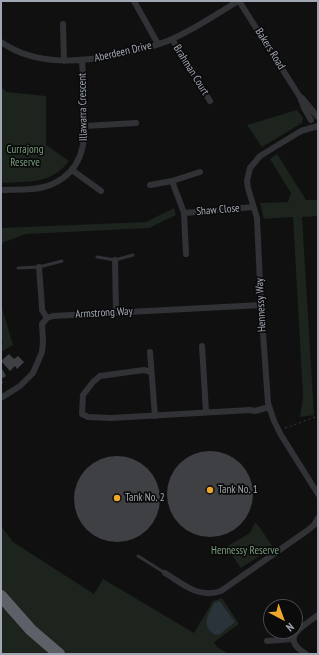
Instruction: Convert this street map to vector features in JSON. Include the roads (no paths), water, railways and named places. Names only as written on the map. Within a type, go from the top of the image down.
[{"type":"highway","points":[[1,596],[31,630],[59,654]]},
{"type":"street","points":[[134,1],[158,44]]},
{"type":"street","name":"Aberdeen Drive","points":[[1,42],[12,49],[44,59],[96,59],[134,51],[172,39],[239,1]]},
{"type":"street","name":"Bakers Road","points":[[239,1],[300,97],[312,125],[316,128]]},
{"type":"street","points":[[63,24],[64,60]]},
{"type":"street","name":"Brahman Court","points":[[172,39],[210,101]]},
{"type":"street","name":"Illawarra Crescent","points":[[1,190],[44,187],[60,180],[72,170],[81,155],[85,126],[82,60]]},
{"type":"street","name":"Bakers Road","points":[[300,97],[318,116]]},
{"type":"street","name":"Hennessy Way","points":[[302,131],[312,117],[318,116]]},
{"type":"street","points":[[85,126],[136,123]]},
{"type":"street","name":"Hennessy Way","points":[[316,128],[302,131],[260,156],[250,168],[248,188],[252,207],[257,218],[261,305],[269,405],[274,421],[281,435],[318,494]]},
{"type":"street","points":[[72,170],[101,191]]},
{"type":"street","points":[[150,185],[172,182],[200,172]]},
{"type":"street","name":"Shaw Close","points":[[172,182],[184,213],[186,254]]},
{"type":"street","name":"Shaw Close","points":[[184,213],[252,207]]},
{"type":"street","points":[[115,260],[116,313]]},
{"type":"street","points":[[1,398],[20,386],[33,372],[42,352],[42,324],[47,318],[42,310],[39,267]]},
{"type":"street","name":"Armstrong Way","points":[[47,318],[53,316],[261,305]]},
{"type":"street","points":[[202,346],[206,412]]},
{"type":"street","points":[[150,352],[155,416]]},
{"type":"street","points":[[151,372],[144,370],[100,376],[93,382],[83,395],[81,412],[84,416],[99,418],[155,416],[206,412],[255,411],[269,405]]},
{"type":"street","points":[[164,573],[196,591],[208,594],[221,591],[308,530],[314,525],[318,518]]},
{"type":"street","points":[[303,626],[318,615]]},
{"type":"street","points":[[267,641],[293,639],[298,649],[306,654]]},
{"type":"lane","points":[[97,257],[115,260],[133,255]]},
{"type":"lane","points":[[18,268],[39,267],[62,261]]},
{"type":"lane","points":[[138,556],[164,573]]},
{"type":"place","name":"Tank No. 1","points":[[210,490]]},
{"type":"place","name":"Tank No. 2","points":[[117,498]]},
{"type":"park label","name":"Currajong Reserve","points":[[25,156]]},
{"type":"park label","name":"Hennessy Reserve","points":[[245,551]]}]
